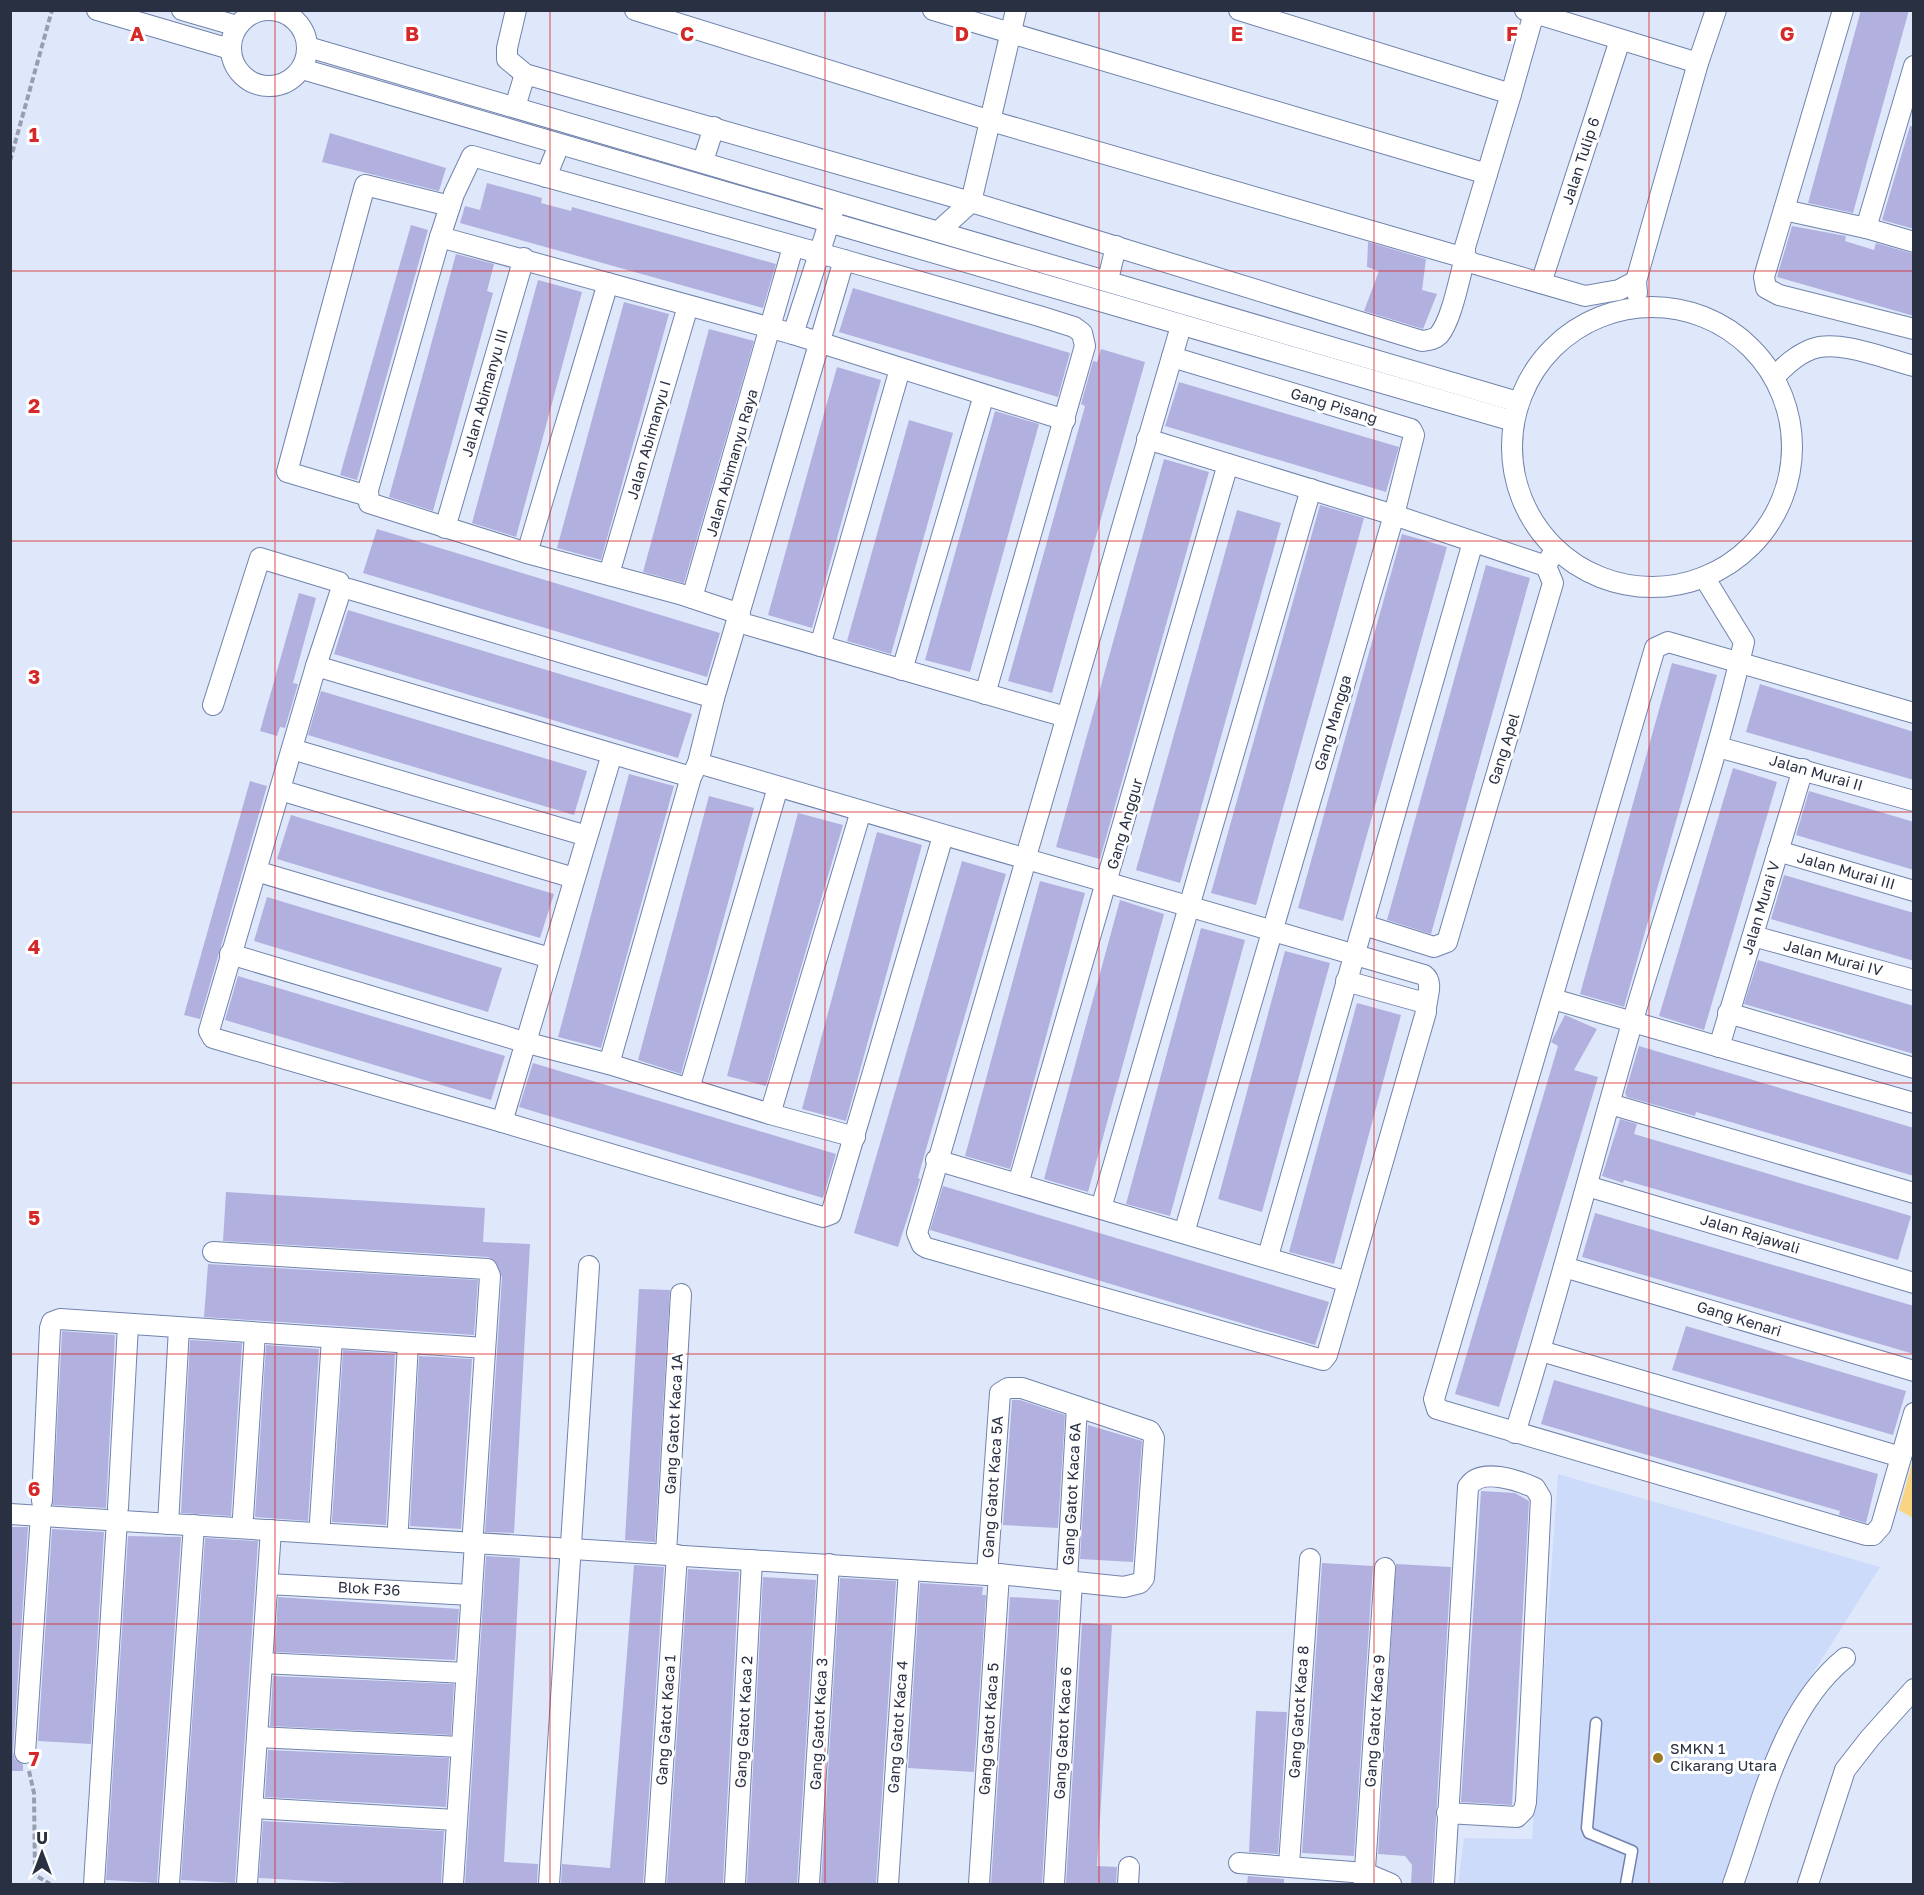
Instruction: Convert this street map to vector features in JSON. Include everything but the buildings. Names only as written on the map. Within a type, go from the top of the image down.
[{"type":"street","points":[[97,10],[230,49]]},
{"type":"street","points":[[182,10],[237,26]]},
{"type":"street","points":[[279,10],[300,24],[308,47],[302,69],[282,85],[258,85],[238,72],[230,49],[237,26],[256,12],[279,10]]},
{"type":"street","points":[[516,10],[507,48],[507,59],[525,74],[971,202],[1422,341],[1432,340],[1439,334],[1446,320],[1510,94],[1529,12],[1698,63]]},
{"type":"street","points":[[635,10],[991,121],[1465,258],[1473,263],[1586,296],[1619,290],[1636,281]]},
{"type":"street","points":[[933,10],[1487,174]]},
{"type":"street","points":[[939,231],[971,202],[991,121],[1008,33],[1016,10]]},
{"type":"street","points":[[1239,10],[1510,94]]},
{"type":"street","points":[[1638,308],[1636,281],[1698,63],[1716,10]]},
{"type":"street","points":[[1843,10],[1764,278],[1766,288],[1779,295],[1914,329]]},
{"type":"street","name":"Jalan Tulip 6","points":[[1541,282],[1620,40]]},
{"type":"street","points":[[308,47],[836,200],[1518,402]]},
{"type":"street","points":[[1866,228],[1914,66]]},
{"type":"street","points":[[302,69],[722,193],[1513,421]]},
{"type":"street","points":[[515,107],[525,74]]},
{"type":"street","points":[[703,161],[714,127]]},
{"type":"street","points":[[546,177],[559,145]]},
{"type":"street","points":[[985,694],[1065,420],[1084,340],[1082,333],[1074,327],[1039,316],[890,273],[472,156],[468,159],[440,237],[368,496],[371,506],[527,553],[693,598],[739,618],[820,646],[985,694],[1066,717]]},
{"type":"street","points":[[368,496],[287,471],[365,185],[450,206]]},
{"type":"street","points":[[716,225],[722,193]]},
{"type":"street","points":[[794,334],[821,254],[836,200]]},
{"type":"street","points":[[1784,210],[1866,228],[1914,242]]},
{"type":"street","points":[[440,237],[524,258],[794,334],[819,344],[1065,420]]},
{"type":"street","points":[[890,273],[898,243]]},
{"type":"street","points":[[1108,280],[1116,246]]},
{"type":"street","name":"Jalan Abimanyu Raya","points":[[693,598],[794,247]]},
{"type":"street","name":"Jalan Abimanyu III","points":[[445,528],[524,258]]},
{"type":"street","points":[[609,1064],[714,698],[844,260]]},
{"type":"street","points":[[527,553],[608,282]]},
{"type":"street","points":[[1039,316],[1047,286]]},
{"type":"street","name":"Jalan Abimanyu I","points":[[609,574],[688,306]]},
{"type":"street","points":[[1148,440],[1394,515],[1473,542],[1550,558],[1625,585],[1665,587],[1704,577],[1739,557],[1754,543],[1772,520],[1785,493],[1792,454],[1792,434],[1782,395],[1774,377],[1748,346],[1716,323],[1678,310],[1638,308],[1599,317],[1564,337],[1537,366],[1518,402],[1513,421],[1511,461],[1515,481],[1550,558]]},
{"type":"street","points":[[1313,340],[1324,309]]},
{"type":"street","points":[[316,666],[612,754],[778,787],[1025,861],[1190,906],[1424,975],[1431,984],[1425,1003],[1426,1012],[1327,1355],[1323,1360],[1315,1360],[927,1248],[922,1245],[917,1233],[936,1160],[1025,861],[1181,326]]},
{"type":"street","points":[[1774,377],[1791,360],[1813,348],[1850,348],[1914,366]]},
{"type":"street","name":"Gang Pisang","points":[[1172,357],[1411,429],[1412,441],[1394,515]]},
{"type":"street","points":[[820,646],[900,369]]},
{"type":"street","points":[[902,670],[984,395]]},
{"type":"street","name":"Gang Anggur","points":[[1018,1184],[1108,883],[1228,464]]},
{"type":"street","points":[[1101,1208],[1311,489]]},
{"type":"street","name":"Gang Mangga","points":[[1184,1233],[1394,515]]},
{"type":"street","points":[[1268,1256],[1473,542]]},
{"type":"street","points":[[213,705],[260,558],[339,582],[341,590],[316,666],[208,1031],[213,1038],[823,1217],[831,1214],[834,1208],[943,836]]},
{"type":"street","name":"Gang Apel","points":[[1364,925],[1434,947],[1447,942],[1553,584],[1550,558]]},
{"type":"street","points":[[1515,1433],[1541,1351],[1633,1020],[1718,747],[1740,663],[1744,642],[1742,637],[1704,577]]},
{"type":"street","points":[[341,590],[349,589],[714,698]]},
{"type":"street","points":[[1914,712],[1668,642],[1655,648],[1434,1399],[1437,1409],[1866,1535],[1873,1535],[1881,1526],[1914,1413]]},
{"type":"street","name":"Jalan Murai II","points":[[1718,747],[1914,801]]},
{"type":"street","points":[[292,749],[587,836]]},
{"type":"street","points":[[502,1122],[524,1042],[612,754]]},
{"type":"street","name":"Jalan Murai V","points":[[1719,1047],[1803,769]]},
{"type":"street","points":[[689,1089],[778,787]]},
{"type":"street","points":[[280,790],[574,878]]},
{"type":"street","points":[[770,1114],[861,811]]},
{"type":"street","name":"Jalan Murai III","points":[[1778,851],[1914,891]]},
{"type":"street","points":[[256,872],[550,958]]},
{"type":"street","name":"Jalan Murai IV","points":[[1753,936],[1914,980]]},
{"type":"street","points":[[230,954],[524,1042],[609,1064],[770,1114],[855,1137]]},
{"type":"street","points":[[1346,981],[1425,1003]]},
{"type":"street","points":[[1553,999],[1633,1020],[1914,1103]]},
{"type":"street","points":[[1728,1013],[1914,1068]]},
{"type":"street","points":[[1610,1104],[1914,1193]]},
{"type":"street","points":[[936,1160],[1268,1256],[1348,1282]]},
{"type":"street","name":"Jalan Rajawali","points":[[1587,1186],[1914,1282]]},
{"type":"street","points":[[213,1252],[487,1269],[490,1275],[455,1820],[453,1884]]},
{"type":"street","points":[[549,1884],[589,1266]]},
{"type":"street","name":"Gang Kenari","points":[[1564,1267],[1914,1371]]},
{"type":"street","name":"Gang Gatot Kaca 1A","points":[[672,1554],[681,1294]]},
{"type":"street","points":[[26,1752],[52,1322],[60,1319],[485,1347]]},
{"type":"street","points":[[99,1884],[128,1325]]},
{"type":"street","points":[[168,1524],[179,1328]]},
{"type":"street","points":[[243,1517],[255,1333]]},
{"type":"street","points":[[320,1522],[332,1338]]},
{"type":"street","points":[[398,1527],[408,1343]]},
{"type":"street","points":[[1541,1351],[1901,1457]]},
{"type":"street","name":"Gang Gatot Kaca 5A","points":[[993,1574],[1000,1393],[1004,1390],[1022,1388],[1077,1407]]},
{"type":"street","points":[[10,1514],[41,1508],[117,1514],[168,1524],[474,1537],[570,1547],[752,1560],[993,1574],[1124,1587],[1140,1583],[1144,1578],[1154,1438],[1150,1431],[1143,1427],[1077,1407]]},
{"type":"street","name":"Gang Gatot Kaca 6A","points":[[1070,1581],[1077,1407]]},
{"type":"street","points":[[1443,1884],[1447,1813],[1468,1487],[1476,1479],[1483,1477],[1503,1478],[1535,1488],[1541,1498],[1526,1802],[1524,1810],[1518,1817],[1447,1813]]},
{"type":"street","points":[[169,1884],[194,1525]]},
{"type":"street","points":[[247,1884],[272,1530]]},
{"type":"street","name":"Gang Gatot Kaca 1","points":[[655,1884],[672,1554]]},
{"type":"street","name":"Gang Gatot Kaca 8","points":[[1289,1865],[1310,1559]]},
{"type":"street","name":"Gang Gatot Kaca 2","points":[[735,1884],[752,1560]]},
{"type":"street","name":"Gang Gatot Kaca 3","points":[[809,1884],[829,1564]]},
{"type":"street","name":"Gang Gatot Kaca 9","points":[[1364,1879],[1385,1568]]},
{"type":"street","name":"Gang Gatot Kaca 4","points":[[888,1884],[909,1570]]},
{"type":"street","name":"Gang Gatot Kaca 5","points":[[979,1884],[993,1574]]},
{"type":"street","name":"Gang Gatot Kaca 6","points":[[1054,1884],[1070,1581]]},
{"type":"street","name":"Blok F36","points":[[268,1584],[471,1595]]},
{"type":"street","points":[[1733,1884],[1790,1727],[1828,1672],[1845,1659]]},
{"type":"street","points":[[262,1663],[466,1673]]},
{"type":"street","points":[[1808,1884],[1845,1770],[1914,1689]]},
{"type":"street","points":[[258,1737],[460,1747]]},
{"type":"street","points":[[253,1809],[455,1820]]},
{"type":"street","points":[[1239,1863],[1289,1865],[1391,1884]]},
{"type":"lane","points":[[1596,1723],[1587,1828],[1589,1833],[1632,1851],[1626,1884]]},
{"type":"path","points":[[10,161],[52,10]]},
{"type":"path","points":[[26,1752],[34,1793],[35,1875],[50,1884]]},
{"type":"shaded area","points":[[1913,1460],[1914,1518],[1899,1510]]},
{"type":"shaded area","name":"SMKN 1 Cikarang Utara","points":[[1558,1474],[1880,1567],[1810,1678],[1729,1884],[1458,1884],[1464,1838],[1532,1839]]},
{"type":"place","name":"SMKN 1 Cikarang Utara","points":[[1658,1758]]}]
